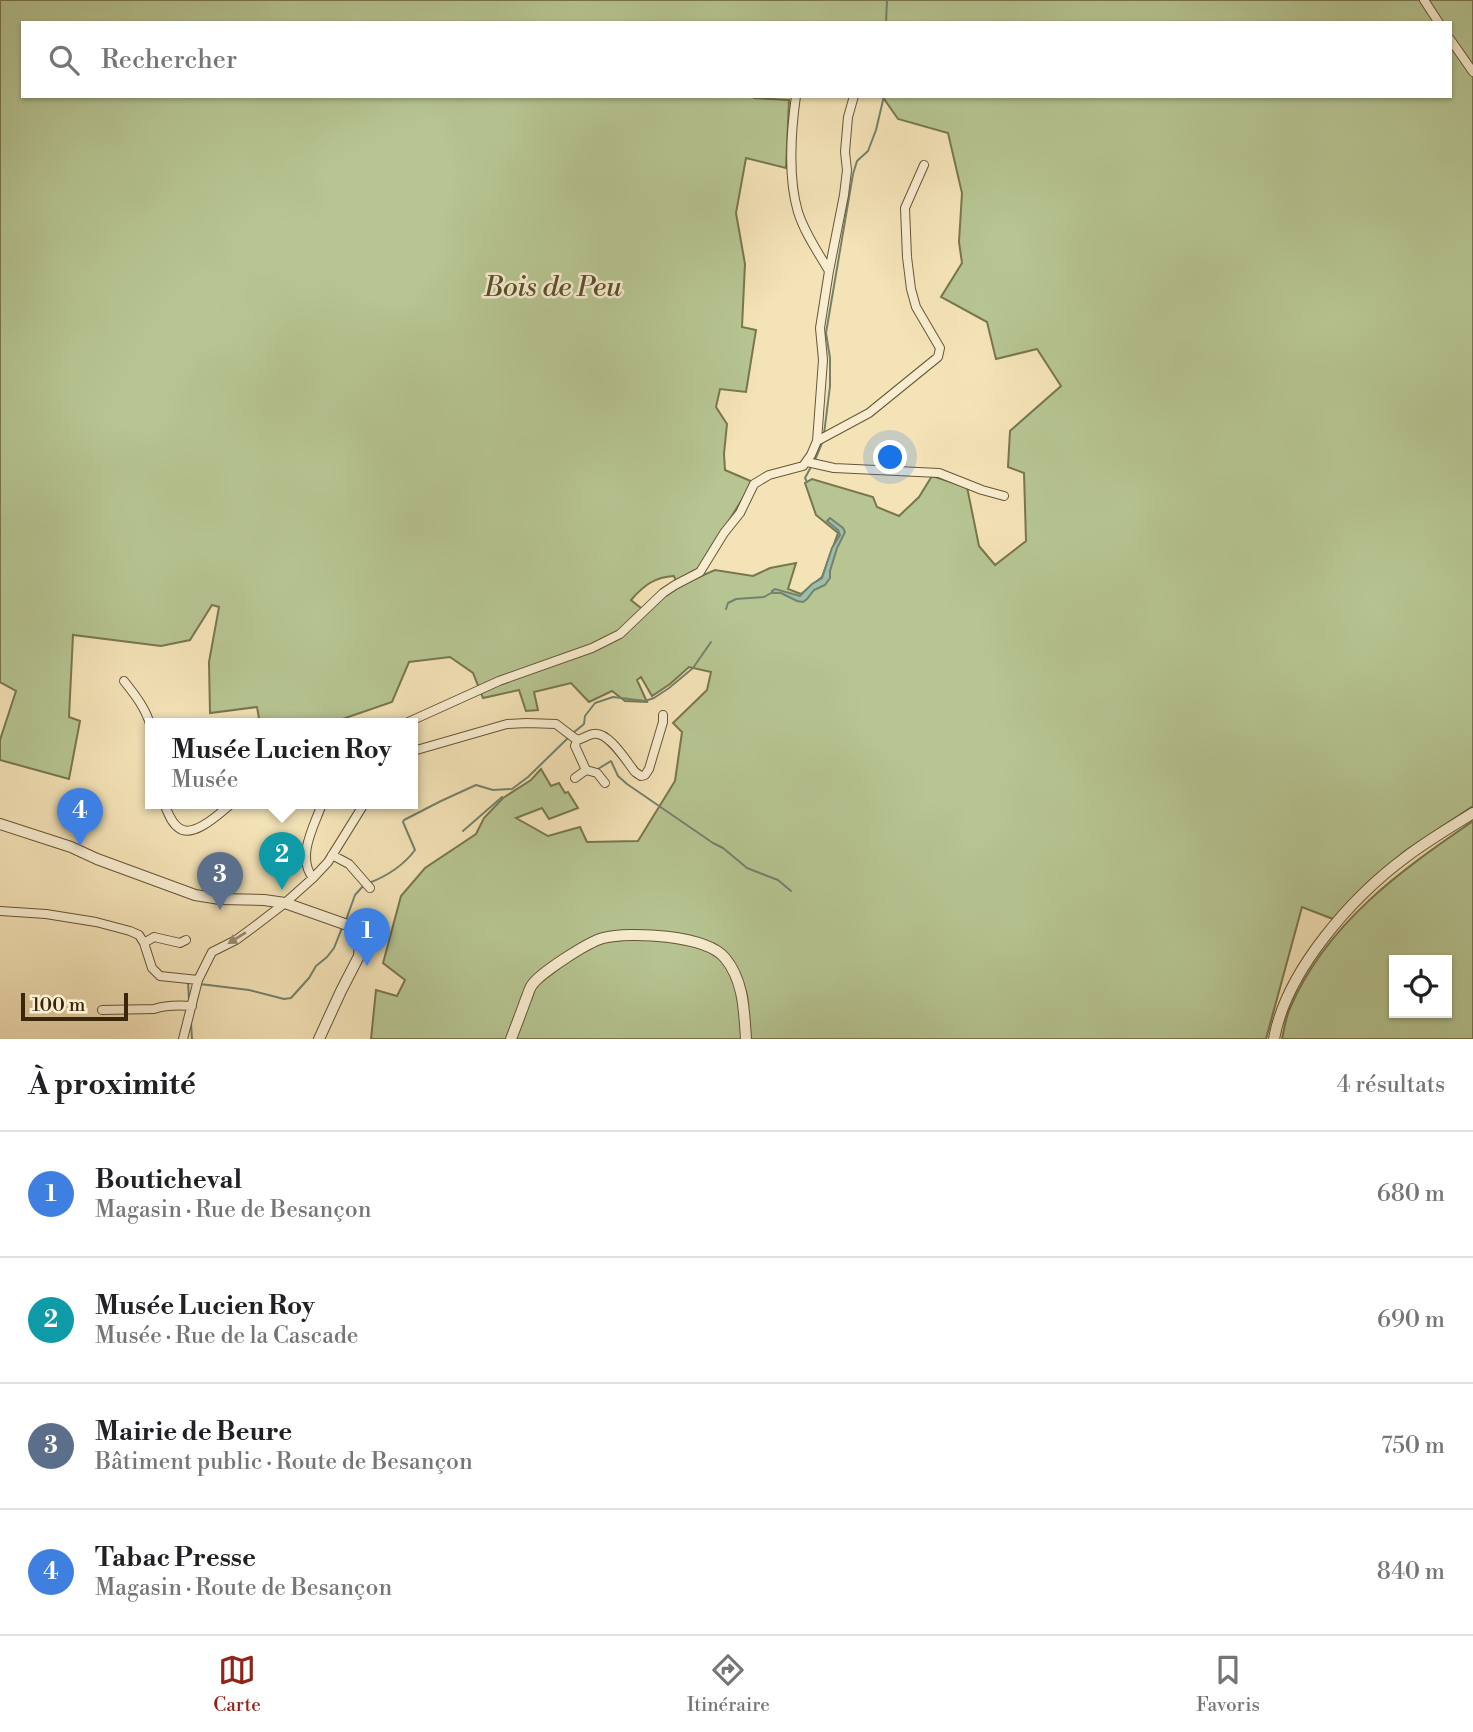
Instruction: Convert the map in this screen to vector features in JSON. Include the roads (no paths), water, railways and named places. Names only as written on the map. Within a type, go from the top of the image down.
[{"type":"street","points":[[1424,0],[1438,21]]},
{"type":"street","points":[[1452,41],[1473,72]]},
{"type":"street","points":[[796,98],[791,141],[793,186],[798,211],[811,243],[829,271]]},
{"type":"street","points":[[811,463],[811,456],[821,439],[823,360],[820,328],[844,195],[848,117],[853,98]]},
{"type":"street","points":[[821,439],[869,413],[938,357],[940,348],[916,307],[907,257],[905,208],[924,164]]},
{"type":"street","points":[[417,718],[499,681],[592,648],[620,634],[663,593],[700,572],[740,513],[754,484],[769,475],[811,463],[859,470],[939,473],[1004,496]]},
{"type":"street","points":[[124,681],[149,718]]},
{"type":"street","points":[[573,737],[598,733],[608,739],[641,776],[649,769],[663,715]]},
{"type":"street","points":[[418,750],[507,724],[547,723],[560,726],[573,737],[586,770]]},
{"type":"street","points":[[575,778],[586,770]]},
{"type":"street","points":[[586,770],[597,773],[605,783]]},
{"type":"street","points":[[166,809],[179,829],[186,831],[202,826],[224,809]]},
{"type":"street","points":[[313,878],[308,872],[306,847],[320,809]]},
{"type":"street","points":[[183,1039],[185,1005],[212,952],[236,940],[313,878],[328,862],[361,809]]},
{"type":"street","points":[[1274,1039],[1281,1011],[1291,988],[1318,946],[1350,909],[1406,856],[1473,813]]},
{"type":"street","points":[[0,824],[71,847],[195,895],[285,903],[348,925],[355,930],[360,949],[319,1039]]},
{"type":"street","points":[[332,855],[349,864],[367,885]]},
{"type":"street","points":[[0,911],[46,914],[131,930],[139,935],[152,968],[160,975],[198,983]]},
{"type":"street","points":[[510,1039],[533,983],[572,953],[601,938],[633,934],[670,937],[708,946],[725,957],[734,971],[743,996],[746,1039]]},
{"type":"street","points":[[144,943],[154,937],[180,943],[186,940]]},
{"type":"street","points":[[102,1010],[154,1010],[185,1005]]},
{"type":"street","points":[[325,1039],[328,1018]]},
{"type":"waterway","points":[[886,21],[887,0]]},
{"type":"waterway","points":[[824,434],[830,386],[830,358],[826,333],[853,174],[857,161],[868,151],[884,98]]},
{"type":"waterway","points":[[815,460],[822,443]]},
{"type":"waterway","points":[[807,482],[805,478],[812,465]]},
{"type":"waterway","points":[[726,609],[728,603],[736,599],[764,597],[773,592]]},
{"type":"waterway","points":[[573,733],[584,724],[585,716],[595,703],[613,697],[645,701],[654,698],[693,668],[711,642]]},
{"type":"waterway","points":[[369,883],[394,870],[415,850],[404,820],[476,785],[493,790],[512,789],[569,737]]},
{"type":"waterway","points":[[598,769],[611,761],[618,776],[627,784],[723,848],[747,868],[778,880],[791,891]]},
{"type":"waterway","points":[[463,831],[502,797]]},
{"type":"waterway","points":[[346,920],[355,895],[364,885]]},
{"type":"waterway","points":[[200,984],[291,998],[334,948],[342,928]]},
{"type":"waterway","points":[[188,982],[189,1000]]},
{"type":"waterway","points":[[191,1023],[192,1039]]},
{"type":"place","name":"Tabac Presse","points":[[80,846]]},
{"type":"place","name":"Musée Lucien Roy","points":[[282,890]]},
{"type":"place","name":"Mairie de Beure","points":[[220,910]]},
{"type":"place","name":"Bouticheval","points":[[367,966]]},
{"type":"park label","name":"Bois de Peu","points":[[553,287]]}]
